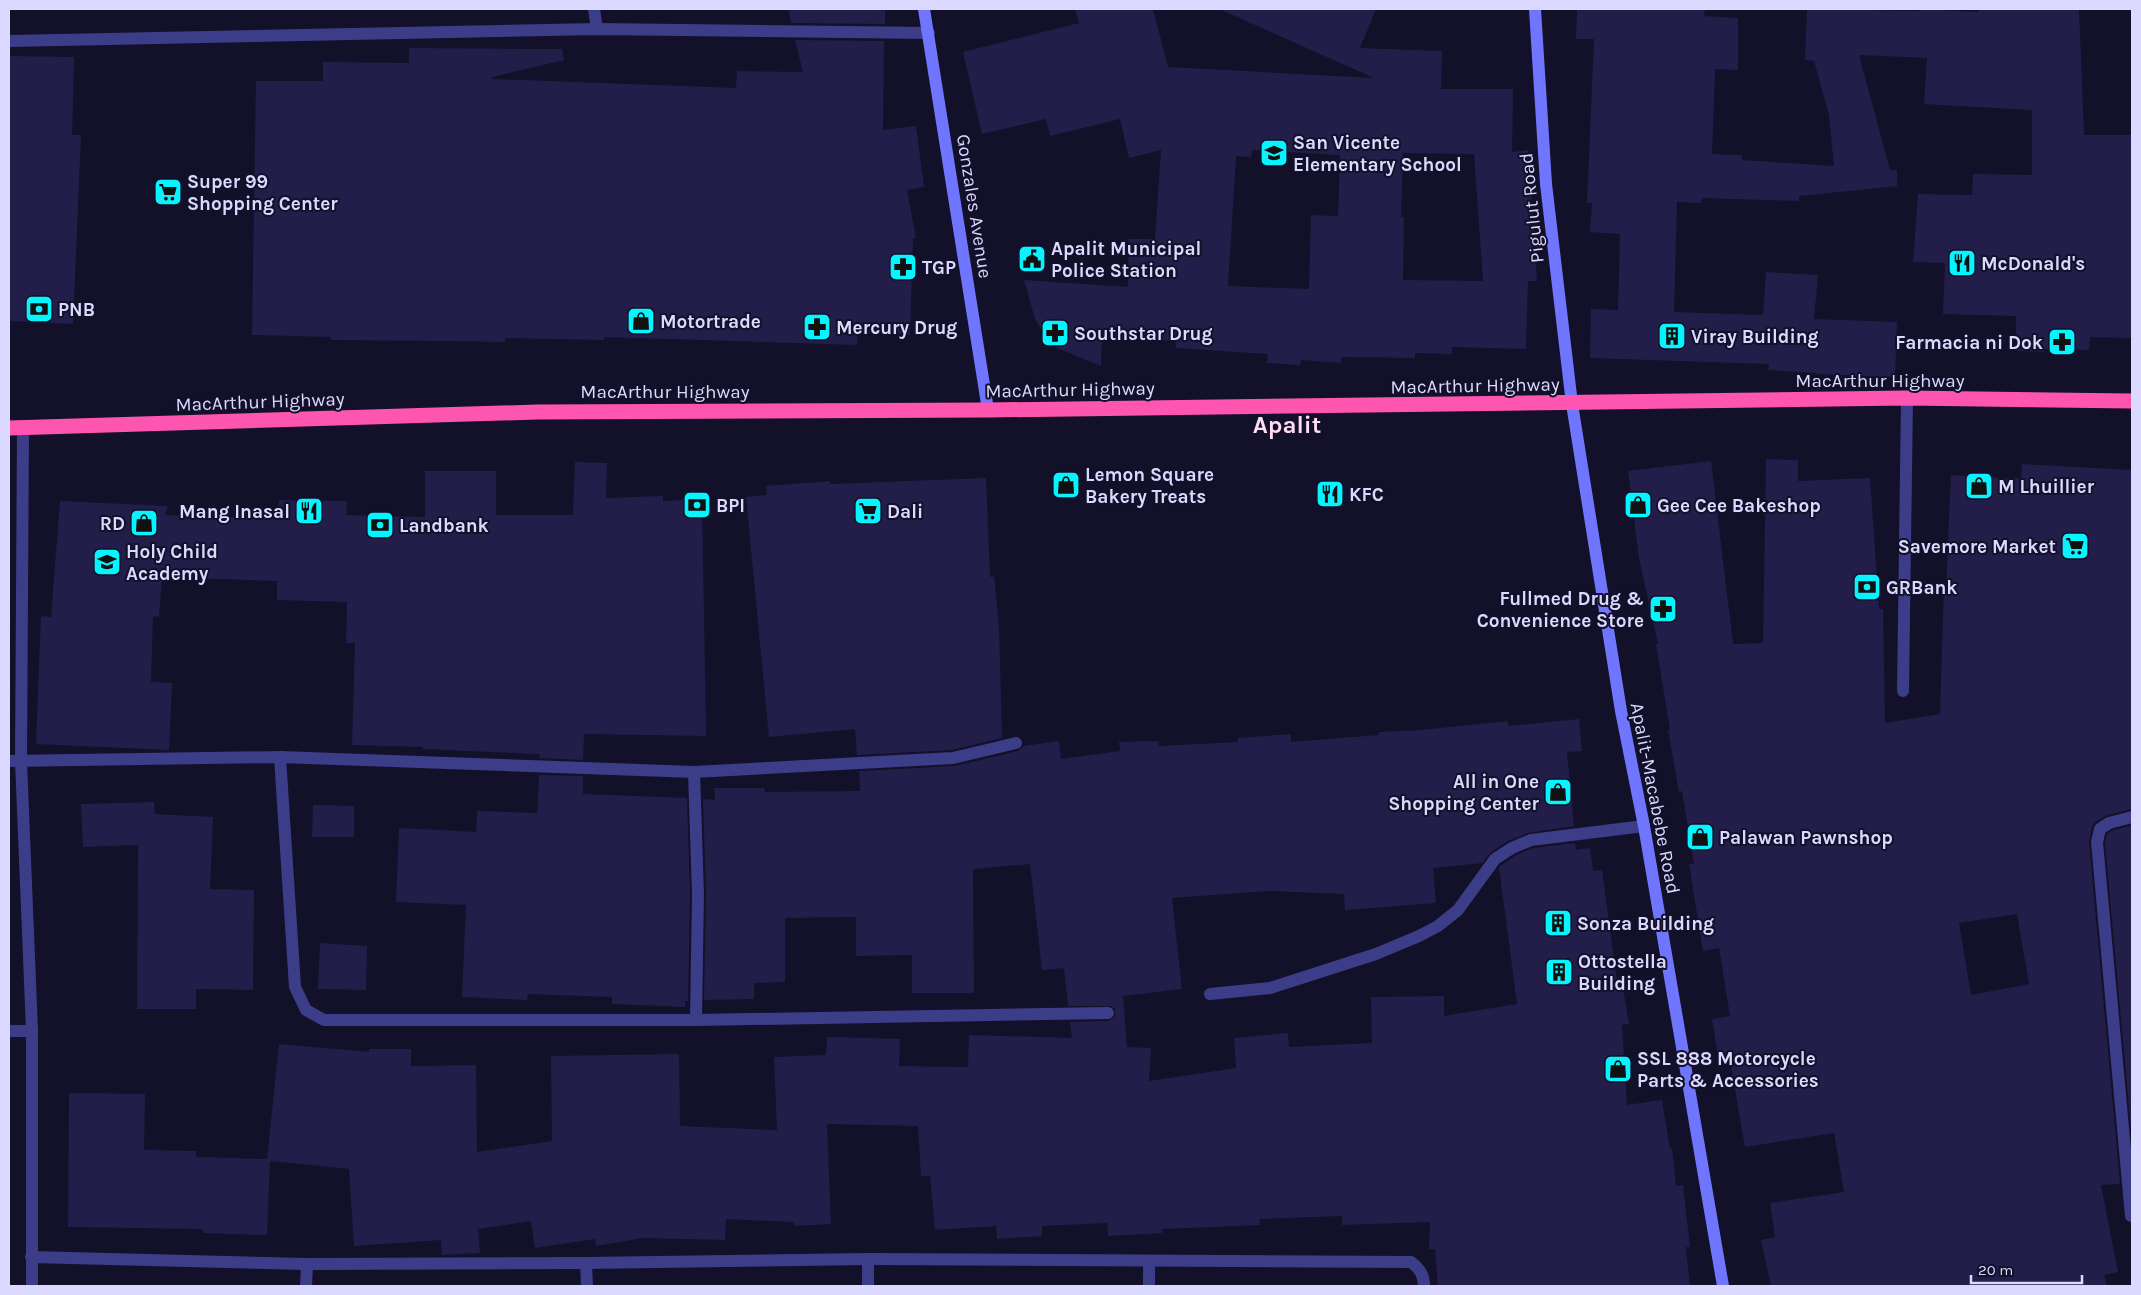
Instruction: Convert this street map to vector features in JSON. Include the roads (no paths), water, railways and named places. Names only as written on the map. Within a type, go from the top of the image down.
[{"type":"highway","name":"MacArthur Highway","points":[[16,428],[537,412],[988,410],[1572,404],[1907,398],[2132,401]]},
{"type":"main road","name":"Gonzales Avenue","points":[[924,9],[988,410]]},
{"type":"main road","name":"Pigulut Road","points":[[1535,9],[1546,184],[1572,404]]},
{"type":"main road","name":"Apalit-Macabebe Road","points":[[1572,404],[1620,710],[1644,826],[1723,1286]]},
{"type":"street","points":[[594,9],[597,29]]},
{"type":"street","points":[[9,41],[597,29],[929,33]]},
{"type":"street","points":[[1903,691],[1907,398]]},
{"type":"street","points":[[16,428],[15,761],[32,1031],[32,1286]]},
{"type":"street","points":[[15,761],[280,757],[694,772],[953,758],[1016,743]]},
{"type":"street","points":[[280,757],[295,987],[306,1010],[324,1020],[696,1020],[1108,1013]]},
{"type":"street","points":[[694,772],[698,894],[696,1020]]},
{"type":"street","points":[[2131,1216],[2097,842],[2100,829],[2109,823],[2132,817]]},
{"type":"street","points":[[1210,994],[1270,988],[1376,954],[1418,936],[1438,926],[1458,910],[1496,859],[1512,848],[1531,840],[1644,826]]},
{"type":"street","points":[[9,1031],[32,1031]]},
{"type":"street","points":[[31,1257],[307,1264],[868,1259],[1411,1262],[1420,1268],[1424,1278],[1424,1286]]},
{"type":"street","points":[[868,1259],[868,1286]]},
{"type":"street","points":[[1149,1262],[1149,1286]]},
{"type":"street","points":[[586,1263],[587,1286]]},
{"type":"street","points":[[306,1286],[307,1264]]},
{"type":"place","name":"San Vicente Elementary School","points":[[1274,153]]},
{"type":"place","name":"Super 99 Shopping Center","points":[[168,192]]},
{"type":"place","name":"Apalit Municipal Police Station","points":[[1032,259]]},
{"type":"place","name":"McDonald's","points":[[1962,263]]},
{"type":"place","name":"TGP","points":[[903,267]]},
{"type":"place","name":"PNB","points":[[39,309]]},
{"type":"place","name":"Motortrade","points":[[641,321]]},
{"type":"place","name":"Mercury Drug","points":[[817,327]]},
{"type":"place","name":"Southstar Drug","points":[[1055,333]]},
{"type":"place","name":"Viray Building","points":[[1672,336]]},
{"type":"place","name":"Farmacia ni Dok","points":[[2062,342]]},
{"type":"place","name":"Lemon Square Bakery Treats","points":[[1066,485]]},
{"type":"place","name":"M Lhuillier","points":[[1979,486]]},
{"type":"place","name":"KFC","points":[[1330,494]]},
{"type":"place","name":"BPI","points":[[697,505]]},
{"type":"place","name":"Gee Cee Bakeshop","points":[[1638,505]]},
{"type":"place","name":"Mang Inasal","points":[[309,511]]},
{"type":"place","name":"Dali","points":[[868,511]]},
{"type":"place","name":"RD","points":[[144,523]]},
{"type":"place","name":"Landbank","points":[[380,525]]},
{"type":"place","name":"Savemore Market","points":[[2075,546]]},
{"type":"place","name":"Holy Child Academy","points":[[107,562]]},
{"type":"place","name":"GRBank","points":[[1867,587]]},
{"type":"place","name":"Fullmed Drug & Convenience Store","points":[[1663,609]]},
{"type":"place","name":"All in One Shopping Center","points":[[1558,792]]},
{"type":"place","name":"Palawan Pawnshop","points":[[1700,837]]},
{"type":"place","name":"Sonza Building","points":[[1558,923]]},
{"type":"place","name":"Ottostella Building","points":[[1559,972]]},
{"type":"place","name":"SSL 888 Motorcycle Parts & Accessories","points":[[1618,1069]]},
{"type":"district","name":"Apalit","points":[[1287,425]]}]
